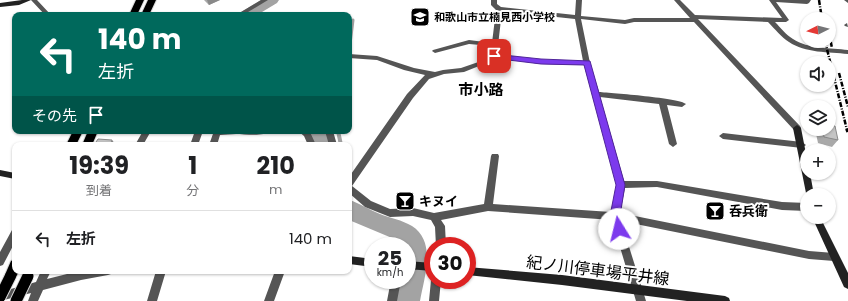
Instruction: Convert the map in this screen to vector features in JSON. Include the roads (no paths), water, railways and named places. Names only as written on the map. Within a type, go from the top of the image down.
[{"type":"main road","points":[[0,5],[19,3],[28,0]]},
{"type":"main road","points":[[134,12],[140,0]]},
{"type":"main road","points":[[146,12],[152,0]]},
{"type":"main road","points":[[798,128],[802,144]]},
{"type":"main road","points":[[0,173],[12,175]]},
{"type":"main road","points":[[819,224],[848,284]]},
{"type":"main road","points":[[352,260],[364,262]]},
{"type":"main road","points":[[0,297],[12,272]]},
{"type":"main road","name":"紀ノ川停車場平井線","points":[[476,272],[725,301]]},
{"type":"main road","points":[[16,301],[29,274]]},
{"type":"street","points":[[34,0],[45,12]]},
{"type":"street","points":[[244,12],[265,0]]},
{"type":"street","points":[[494,0],[494,5],[499,9],[625,22],[634,20],[694,18],[786,20],[772,0]]},
{"type":"street","points":[[579,0],[578,17],[587,63],[621,185],[615,216],[641,301]]},
{"type":"street","points":[[677,0],[798,128]]},
{"type":"street","points":[[772,0],[807,2],[808,0]]},
{"type":"street","points":[[352,56],[376,58],[401,68],[433,74],[478,66],[492,59],[494,56],[499,9]]},
{"type":"street","points":[[770,20],[785,36],[796,44],[812,48],[848,53]]},
{"type":"street","points":[[435,51],[469,42],[496,45]]},
{"type":"street","points":[[494,56],[541,62],[587,63]]},
{"type":"street","points":[[352,180],[410,96],[427,77],[433,74]]},
{"type":"street","points":[[596,94],[682,104]]},
{"type":"street","points":[[662,102],[673,144]]},
{"type":"street","points":[[723,136],[800,145]]},
{"type":"street","points":[[488,208],[495,156]]},
{"type":"street","points":[[621,185],[656,184],[782,206],[800,207]]},
{"type":"street","points":[[352,191],[368,204],[390,213],[413,212],[434,216],[488,208],[615,216],[809,255],[834,257]]},
{"type":"street","points":[[434,216],[440,226],[441,237]]},
{"type":"street","points":[[0,262],[12,239]]},
{"type":"street","points":[[33,301],[45,274]]},
{"type":"street","points":[[0,297],[40,285],[88,274]]},
{"type":"street","points":[[152,301],[160,274]]},
{"type":"street","points":[[269,301],[279,274]]},
{"type":"street","points":[[392,301],[394,289]]},
{"type":"street","points":[[434,301],[435,289]]},
{"type":"waterway","points":[[251,12],[272,0]]},
{"type":"waterway","points":[[352,28],[353,20]]},
{"type":"waterway","points":[[320,134],[322,142]]},
{"type":"waterway","points":[[339,134],[340,142]]},
{"type":"waterway","points":[[352,211],[367,219],[400,231],[410,239],[415,256],[407,301]]},
{"type":"railway","points":[[819,0],[821,12]]},
{"type":"railway","points":[[827,48],[847,130]]},
{"type":"railway","points":[[839,73],[848,107]]},
{"type":"place","name":"和歌山市立楠見西小学校","points":[[420,17]]},
{"type":"place","name":"キヌイ","points":[[405,201]]},
{"type":"place","name":"呑兵衛","points":[[715,211]]},
{"type":"district","name":"市小路","points":[[481,90]]}]
